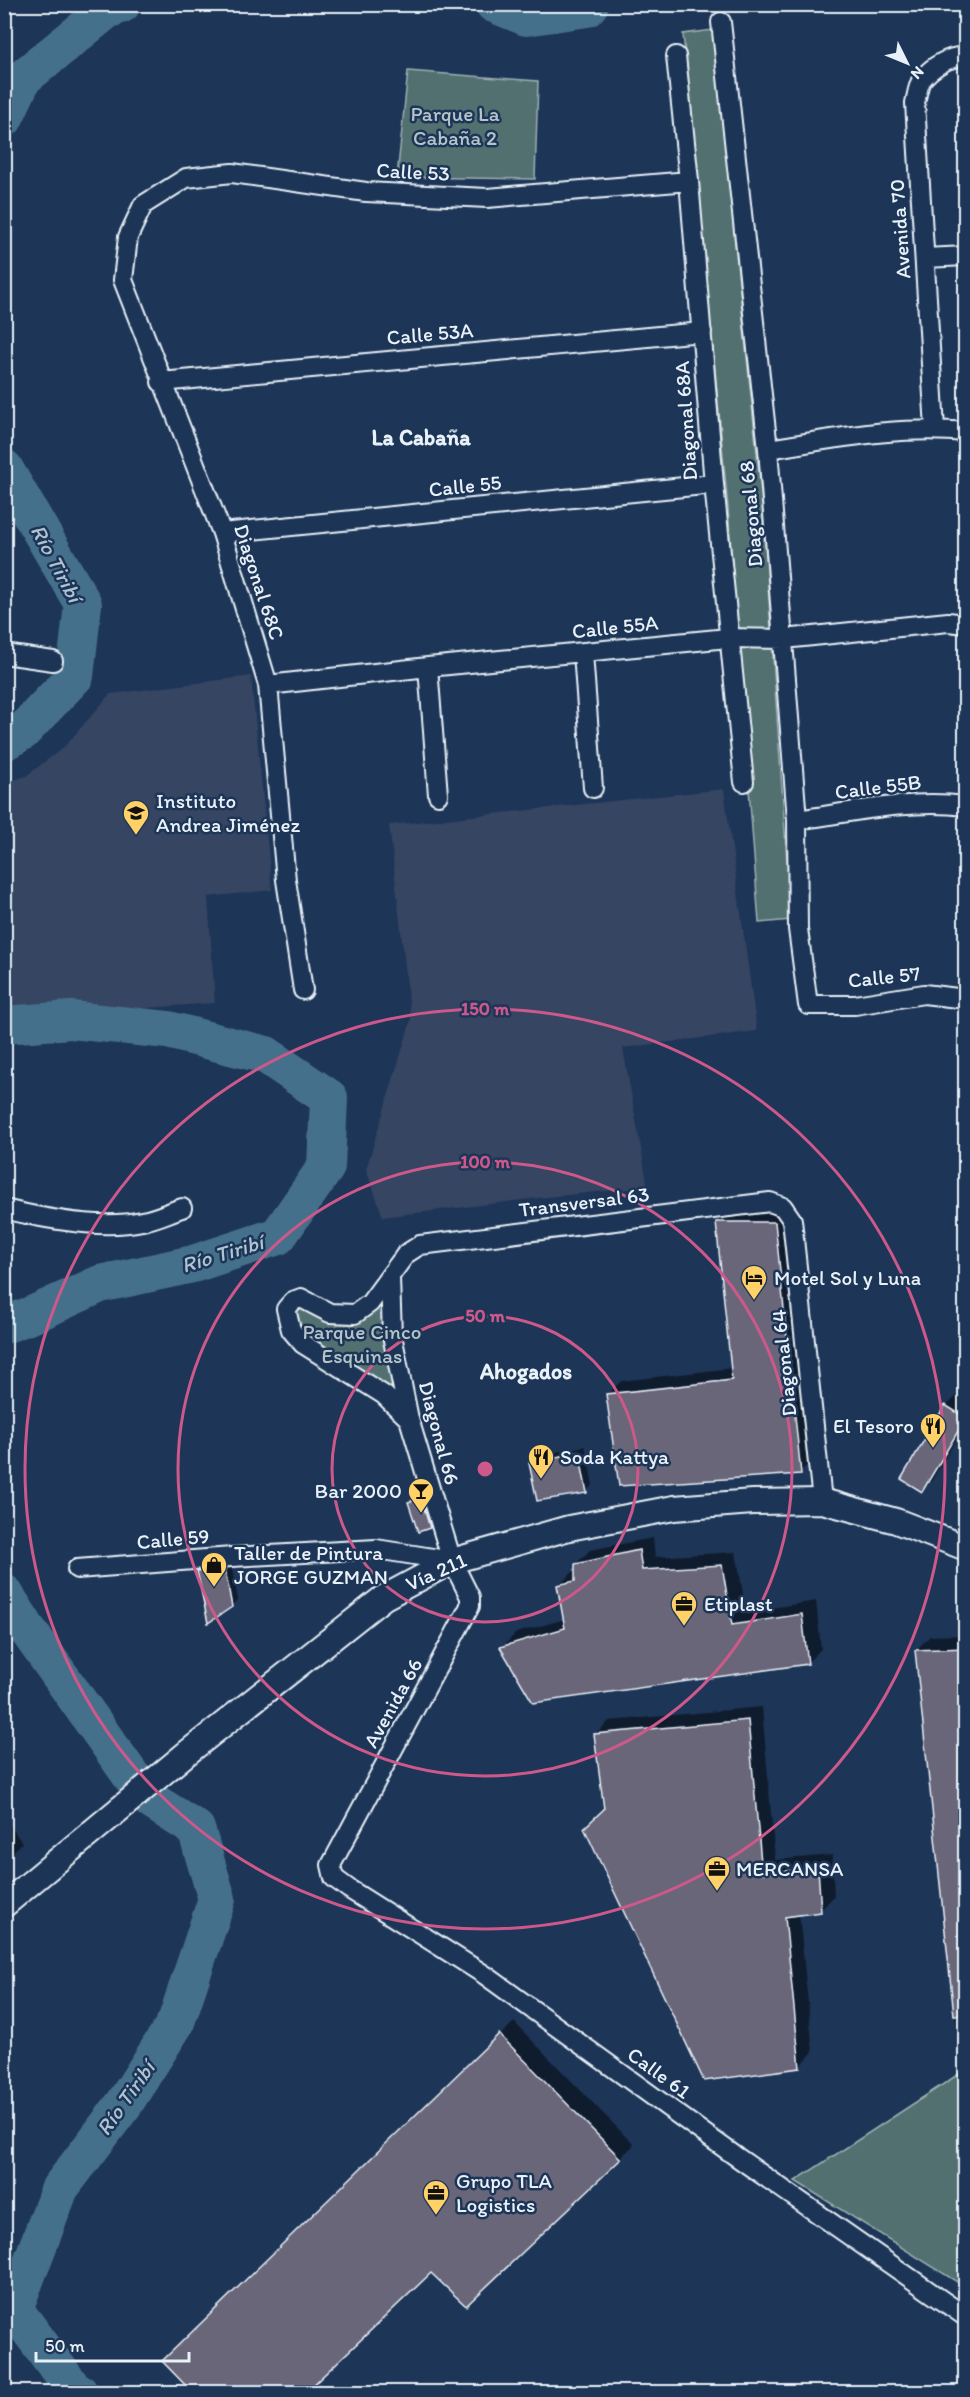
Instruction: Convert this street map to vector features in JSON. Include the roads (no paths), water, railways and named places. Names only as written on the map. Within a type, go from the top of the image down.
[{"type":"main road","name":"Vía 211","points":[[4,1905],[187,1753],[382,1598],[452,1562],[569,1527],[674,1508],[753,1502],[822,1501],[896,1521],[966,1548]]},
{"type":"street","name":"Diagonal 68","points":[[721,22],[768,449],[797,820],[798,929],[808,1005]]},
{"type":"street","name":"Diagonal 68A","points":[[676,56],[689,181],[728,638],[744,782]]},
{"type":"street","name":"Avenida 70","points":[[935,429],[915,102],[921,80],[939,64],[960,56],[966,57]]},
{"type":"street","name":"Calle 53","points":[[143,205],[186,178],[232,173],[366,192],[487,198],[689,181]]},
{"type":"street","name":"Diagonal 68C","points":[[143,205],[128,237],[123,280],[222,533],[268,685],[286,880],[303,990]]},
{"type":"street","points":[[925,258],[966,256]]},
{"type":"street","name":"Calle 53A","points":[[161,382],[702,332]]},
{"type":"street","points":[[768,449],[877,433],[935,429],[966,432]]},
{"type":"street","name":"Calle 55","points":[[222,533],[714,484]]},
{"type":"street","name":"Calle 55A","points":[[268,685],[728,638],[784,639],[948,622],[966,624]]},
{"type":"street","points":[[583,653],[593,788]]},
{"type":"street","points":[[4,654],[53,662]]},
{"type":"street","points":[[428,667],[438,795]]},
{"type":"street","name":"Calle 55B","points":[[797,820],[910,804],[942,803],[966,806]]},
{"type":"street","name":"Calle 57","points":[[808,1005],[855,1005],[924,994],[966,999]]},
{"type":"street","name":"Transversal 63","points":[[409,1419],[384,1395],[303,1344],[291,1330],[286,1309],[293,1301],[301,1298],[330,1313],[355,1314],[370,1303],[406,1254],[420,1245],[770,1202],[783,1207],[792,1220]]},
{"type":"street","points":[[4,1209],[44,1219],[99,1224],[142,1222],[182,1208]]},
{"type":"street","name":"Diagonal 64","points":[[792,1220],[822,1501]]},
{"type":"street","name":"Diagonal 66","points":[[390,1278],[392,1335],[409,1419],[452,1562]]},
{"type":"street","name":"Calle 59","points":[[77,1569],[376,1549],[452,1562]]},
{"type":"street","name":"Avenida 66","points":[[331,1864],[470,1606],[470,1597],[452,1562]]},
{"type":"street","name":"Calle 61","points":[[331,1864],[332,1873],[339,1883],[485,1975],[734,2155],[966,2317]]},
{"type":"waterway","name":"Río Tiribí","points":[[4,119],[23,78],[107,10],[122,4]]},
{"type":"waterway","name":"Río Tiribí","points":[[494,4],[526,17],[587,8],[590,4]]},
{"type":"waterway","name":"Río Tiribí","points":[[4,468],[83,604],[75,676],[22,732],[4,742]]},
{"type":"waterway","name":"Río Tiribí","points":[[4,1025],[71,1020],[168,1030],[266,1055],[329,1098],[326,1167],[278,1236],[193,1264],[100,1284],[4,1325]]},
{"type":"waterway","name":"Río Tiribí","points":[[4,1593],[137,1784]]},
{"type":"waterway","name":"Río Tiribí","points":[[79,2392],[74,2390],[14,2309],[60,2188],[124,2104],[176,2022],[217,1899],[196,1829],[152,1801]]},
{"type":"place","name":"Instituto Andrea Jiménez","points":[[136,836]]},
{"type":"place","name":"Motel Sol y Luna","points":[[754,1301]]},
{"type":"place","name":"El Tesoro","points":[[933,1449]]},
{"type":"place","name":"Soda Kattya","points":[[541,1480]]},
{"type":"place","name":"Bar 2000","points":[[421,1514]]},
{"type":"place","name":"Taller de Pintura JORGE GUZMAN","points":[[214,1588]]},
{"type":"place","name":"Etiplast","points":[[684,1627]]},
{"type":"place","name":"MERCANSA","points":[[717,1892]]},
{"type":"place","name":"Grupo TLA Logistics","points":[[436,2216]]},
{"type":"district","name":"La Cabaña","points":[[421,437]]},
{"type":"district","name":"Ahogados","points":[[526,1371]]},
{"type":"park label","name":"Parque La Cabaña 2","points":[[455,126]]},
{"type":"park label","name":"Parque Cinco Esquinas","points":[[362,1344]]}]
